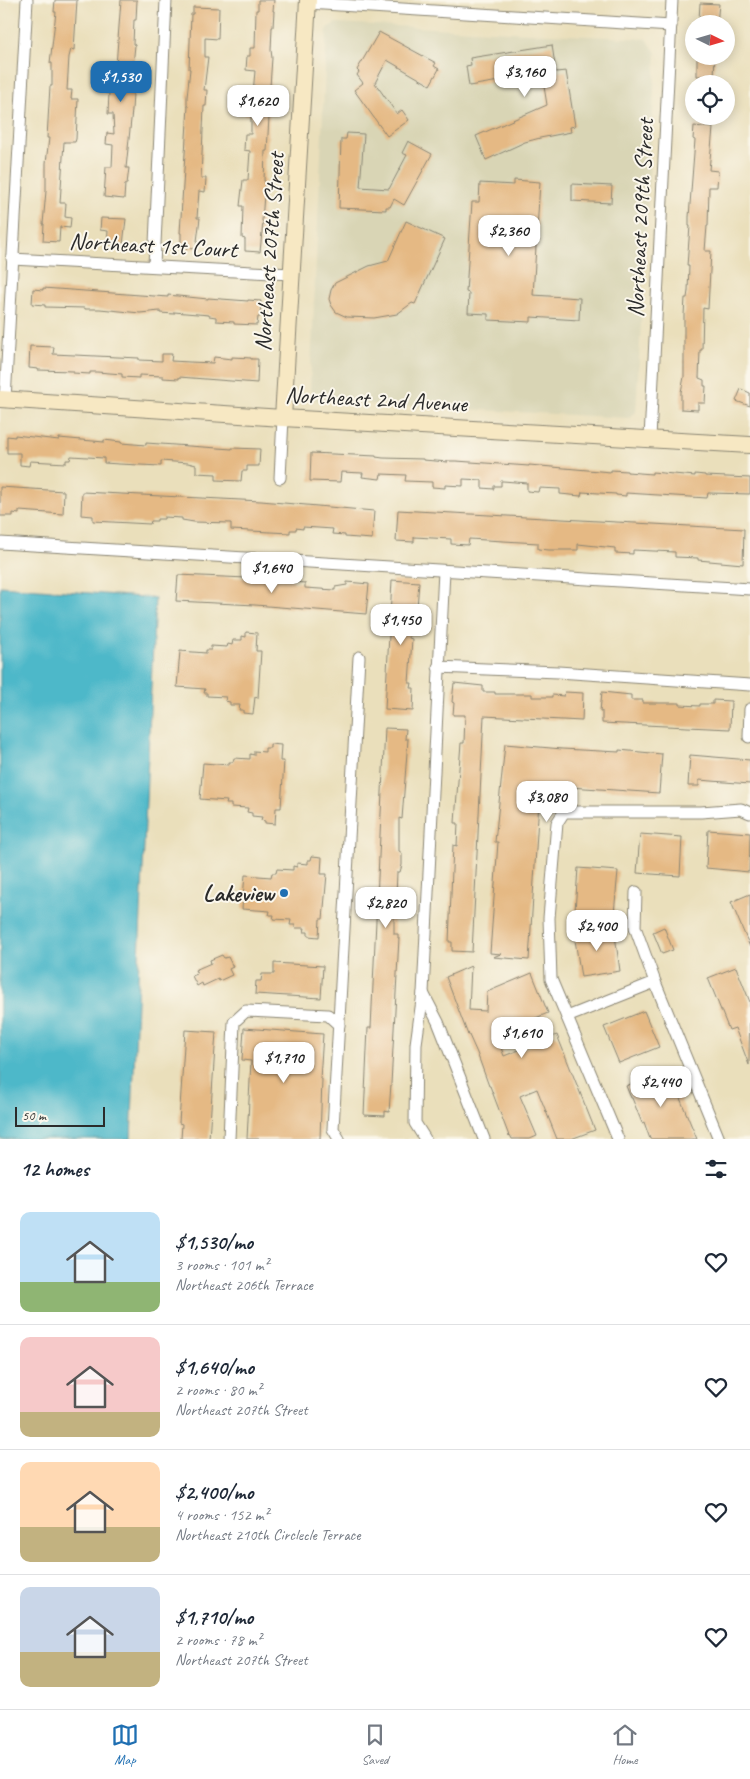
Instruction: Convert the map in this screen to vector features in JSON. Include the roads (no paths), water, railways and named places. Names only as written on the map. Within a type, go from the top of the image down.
[{"type":"street","points":[[2,400],[27,0]]},
{"type":"street","points":[[154,266],[166,0]]},
{"type":"street","name":"Northeast 209th Street","points":[[650,438],[672,0]]},
{"type":"street","points":[[308,1],[671,26]]},
{"type":"street","name":"Northeast 207th Street","points":[[280,478],[308,1]]},
{"type":"street","name":"Northeast 1st Court","points":[[12,259],[291,274]]},
{"type":"street","name":"Northeast 2nd Avenue","points":[[2,400],[750,445]]},
{"type":"street","points":[[0,543],[750,589]]},
{"type":"street","points":[[424,1139],[415,1123],[416,1044],[423,993],[444,570]]},
{"type":"street","points":[[339,1139],[333,1129],[358,657]]},
{"type":"street","points":[[438,666],[750,685]]},
{"type":"street","points":[[749,737],[750,709]]},
{"type":"street","points":[[618,1139],[551,979],[549,918],[557,823],[564,812],[701,812],[741,809],[750,813]]},
{"type":"street","points":[[636,892],[635,926],[655,982],[719,1139]]},
{"type":"street","points":[[568,1017],[655,982]]},
{"type":"street","points":[[423,993],[438,1022],[484,1139]]},
{"type":"street","points":[[229,1139],[234,1022],[246,1011],[328,1015],[339,1025]]},
{"type":"water","points":[[0,586],[155,598],[131,1139],[0,1139]]},
{"type":"place","name":"Lakeview","points":[[284,893]]}]
